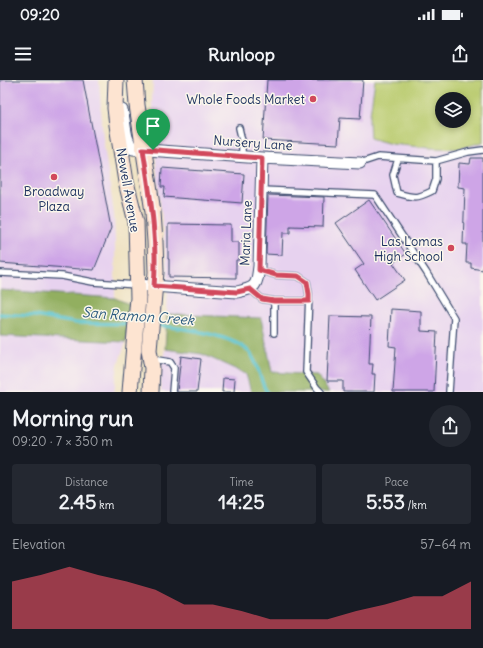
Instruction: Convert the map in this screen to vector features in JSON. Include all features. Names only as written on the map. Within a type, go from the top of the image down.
[{"type":"street","name":"Newell Avenue","points":[[116,80],[115,108],[126,182],[136,222],[138,305],[151,392]]},
{"type":"street","name":"Newell Avenue","points":[[130,392],[145,353],[153,308],[157,213],[143,149],[136,106],[135,80]]},
{"type":"street","name":"Newell Avenue","points":[[115,108],[122,110],[128,143],[132,149],[143,149]]},
{"type":"street","name":"Nursery Lane","points":[[143,149],[262,158],[360,163]]},
{"type":"street","name":"Maria Lane","points":[[250,289],[257,282],[259,270],[262,158]]},
{"type":"street","points":[[138,285],[237,292],[250,289]]},
{"type":"lane","points":[[240,128],[242,156]]},
{"type":"lane","points":[[360,163],[378,157],[436,161],[468,152],[483,150]]},
{"type":"lane","points":[[398,159],[393,175],[397,193],[419,198],[432,191],[436,179],[436,161]]},
{"type":"lane","points":[[261,190],[375,196],[426,272],[454,318],[449,392]]},
{"type":"lane","points":[[259,270],[276,275],[298,276],[307,282],[309,301],[306,372],[321,392]]},
{"type":"lane","points":[[0,273],[62,276],[93,282],[138,285]]},
{"type":"lane","points":[[250,289],[262,299],[274,301],[309,301]]},
{"type":"lane","points":[[274,301],[274,334]]},
{"type":"lane","points":[[145,353],[170,362],[174,368],[172,392]]},
{"type":"shaded area","name":"Broadway Plaza","points":[[0,80],[99,80],[103,138],[114,215],[115,298],[0,290]]},
{"type":"shaded area","points":[[153,80],[483,80],[483,392],[329,392],[317,375],[272,372],[261,318],[167,314],[168,281],[156,162],[156,136],[152,104]]},
{"type":"shaded area","points":[[0,336],[126,342],[118,364],[114,392],[0,392]]},
{"type":"shaded area","points":[[165,349],[202,354],[246,374],[251,392],[161,392],[161,369]]},
{"type":"green space","points":[[375,80],[483,80],[483,142],[458,149],[391,144],[370,138],[369,121]]},
{"type":"green space","points":[[0,290],[115,298],[129,304],[126,342],[0,336]]},
{"type":"green space","points":[[167,314],[261,318],[272,372],[317,375],[329,392],[251,392],[246,374],[202,354],[165,349]]},
{"type":"building","name":"Broadway Plaza","points":[[0,80],[83,80],[111,228],[94,270],[0,263]]},
{"type":"building","name":"Whole Foods Market","points":[[267,80],[363,80],[360,119],[340,118],[338,144],[263,140]]},
{"type":"building","points":[[471,158],[483,158],[483,270],[471,268],[471,263],[466,263],[467,244],[463,244],[465,188],[458,187],[459,163],[470,164]]},
{"type":"building","points":[[162,168],[244,174],[242,203],[164,197],[165,187],[161,187]]},
{"type":"building","points":[[268,195],[324,197],[323,227],[290,226],[290,233],[283,233],[282,255],[266,254]]},
{"type":"building","points":[[369,200],[406,254],[393,263],[405,280],[375,300],[355,270],[364,264],[336,223]]},
{"type":"building","points":[[168,224],[231,225],[231,242],[239,242],[239,260],[236,260],[236,278],[169,277]]},
{"type":"building","points":[[391,309],[421,311],[421,331],[437,332],[434,392],[393,392],[396,347],[389,346]]},
{"type":"building","points":[[330,316],[371,317],[369,364],[373,364],[372,374],[375,374],[374,392],[343,392],[343,381],[327,381]]},
{"type":"building","points":[[181,356],[201,359],[197,392],[177,392]]},
{"type":"building","points":[[223,378],[235,379],[234,392],[222,392]]},
{"type":"waterway","name":"San Ramon Creek","points":[[0,314],[35,316],[76,323],[132,324]]},
{"type":"waterway","name":"San Ramon Creek","points":[[154,325],[205,333],[232,341],[243,347],[253,358],[267,392]]},
{"type":"place","name":"Whole Foods Market","points":[[313,99]]},
{"type":"place","name":"Broadway Plaza","points":[[54,177]]},
{"type":"place","name":"Las Lomas High School","points":[[451,248]]},
{"type":"route","points":[[143,149],[153,150],[262,158],[259,270],[269,274],[298,276],[307,282],[309,301],[274,301],[262,299],[250,289],[237,292],[154,286],[156,272],[153,212],[143,149]]}]
